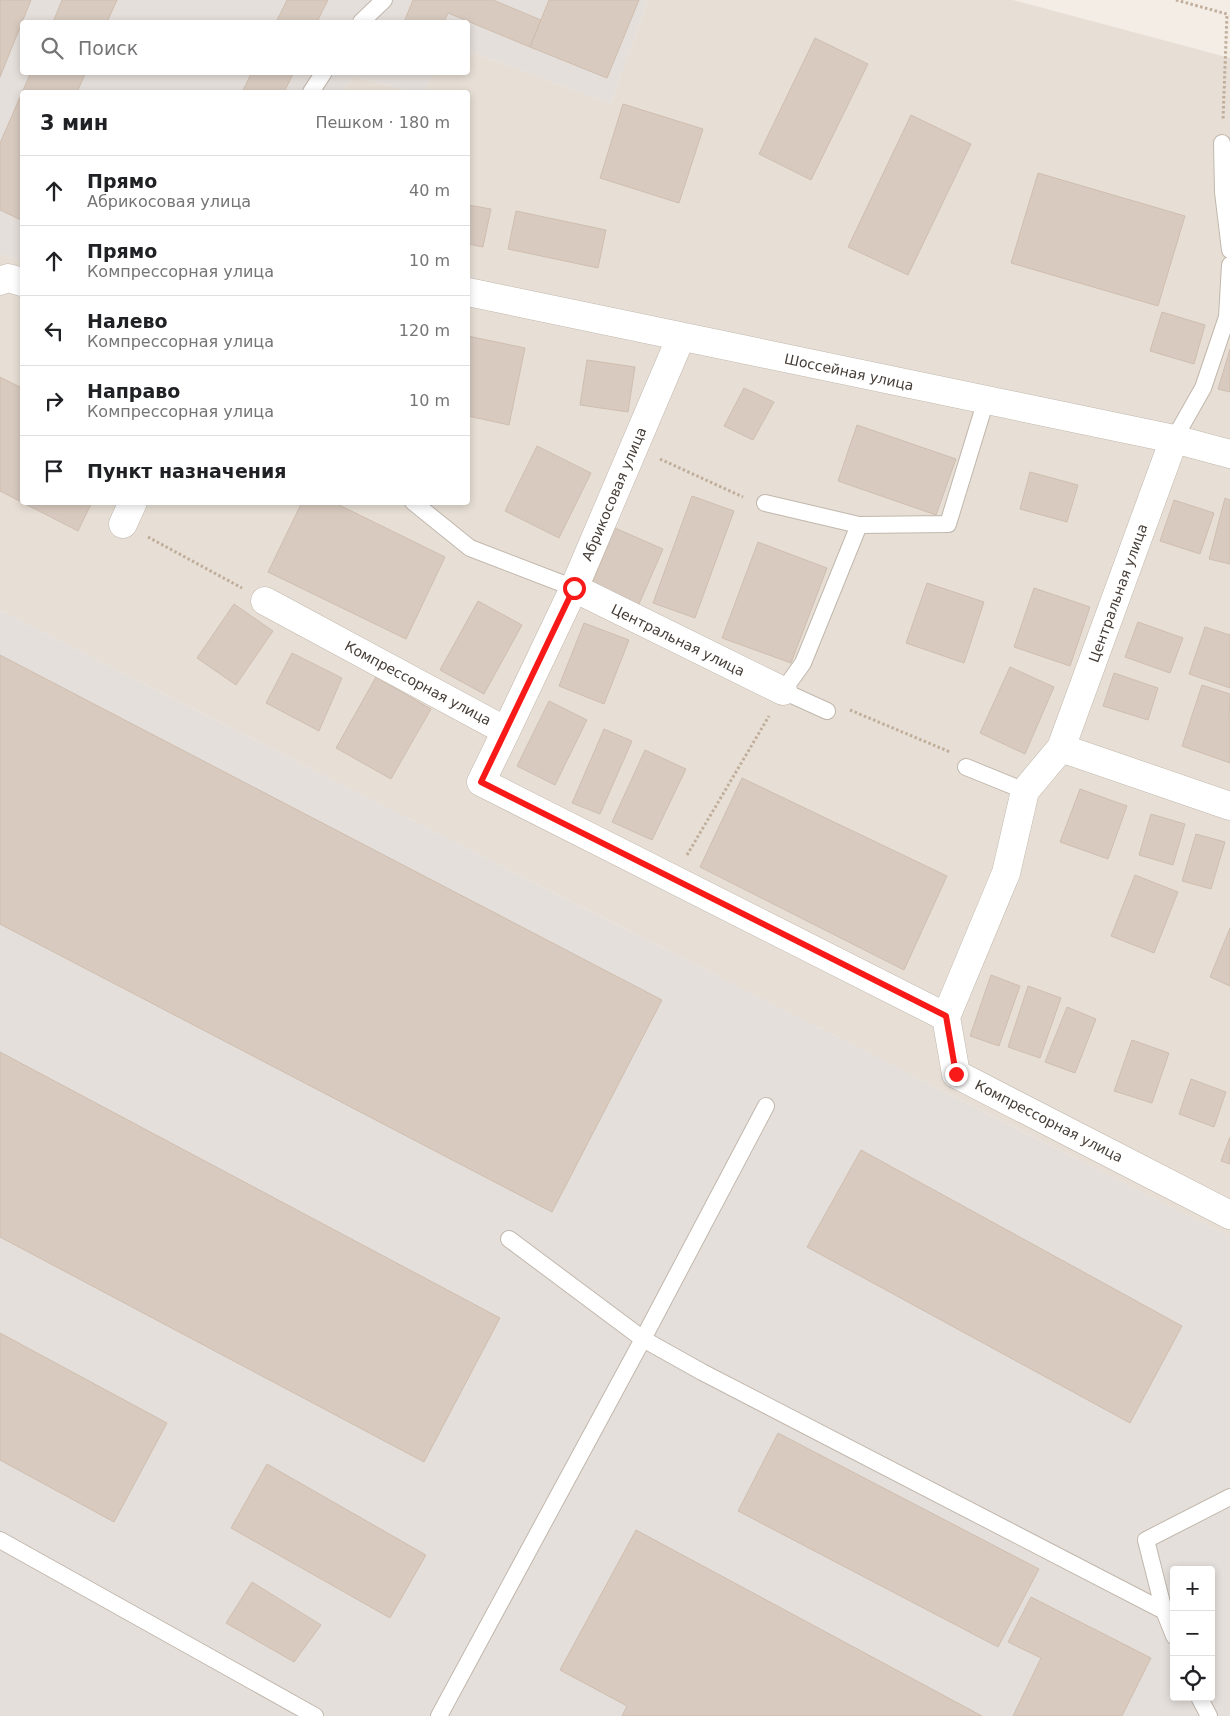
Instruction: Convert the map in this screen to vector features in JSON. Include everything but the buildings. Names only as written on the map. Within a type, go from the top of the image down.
[{"type":"street","points":[[0,281],[8,278],[20,281]]},
{"type":"street","name":"Шоссейная улица","points":[[470,292],[1174,439],[1230,454]]},
{"type":"street","name":"Абрикосовая улица","points":[[506,731],[574,588],[681,337]]},
{"type":"street","name":"Центральная улица","points":[[946,1016],[1006,873],[1025,791],[1061,748],[1174,439]]},
{"type":"street","name":"Центральная улица","points":[[574,588],[783,692]]},
{"type":"street","name":"Компрессорная улица","points":[[265,601],[506,731],[481,782],[946,1016],[956,1074],[1230,1215]]},
{"type":"street","points":[[1061,748],[1230,806]]},
{"type":"lane","points":[[364,20],[384,0]]},
{"type":"lane","points":[[312,90],[322,75]]},
{"type":"lane","points":[[1222,143],[1223,192],[1230,250]]},
{"type":"lane","points":[[1174,439],[1203,388],[1227,317],[1230,266]]},
{"type":"lane","points":[[765,504],[859,525],[948,524],[986,400]]},
{"type":"lane","points":[[417,505],[470,548],[574,588]]},
{"type":"lane","points":[[827,712],[783,692],[803,663],[859,525]]},
{"type":"lane","points":[[966,767],[1025,791]]},
{"type":"lane","points":[[439,1716],[643,1340],[766,1106]]},
{"type":"lane","points":[[509,1239],[643,1340],[1164,1611]]},
{"type":"lane","points":[[1170,1626],[1164,1611],[1146,1540],[1230,1497]]},
{"type":"lane","points":[[0,1540],[316,1716]]},
{"type":"lane","points":[[1201,1701],[1209,1716]]},
{"type":"path","points":[[1176,0],[1229,15],[1222,143]]},
{"type":"path","points":[[634,447],[736,495],[765,504]]},
{"type":"path","points":[[128,513],[265,601]]},
{"type":"path","points":[[673,879],[783,692]]},
{"type":"path","points":[[827,712],[848,709],[955,754],[966,767]]},
{"type":"shaded area","points":[[0,0],[648,0],[611,104],[470,52],[470,20],[20,20],[20,75],[433,75],[426,90],[406,90],[354,76],[344,90],[20,90],[20,260],[0,254]]},
{"type":"shaded area","points":[[648,0],[1013,0],[1230,58],[1230,1237],[0,610],[0,254],[20,260],[20,505],[470,505],[470,90],[426,90],[433,75],[470,75],[470,52],[611,104]]},
{"type":"shaded area","points":[[354,76],[406,90],[344,90]]},
{"type":"shaded area","points":[[0,610],[1230,1237],[1230,1716],[0,1716]]},
{"type":"route","points":[[574,588],[481,782],[946,1016],[956,1074]]}]
